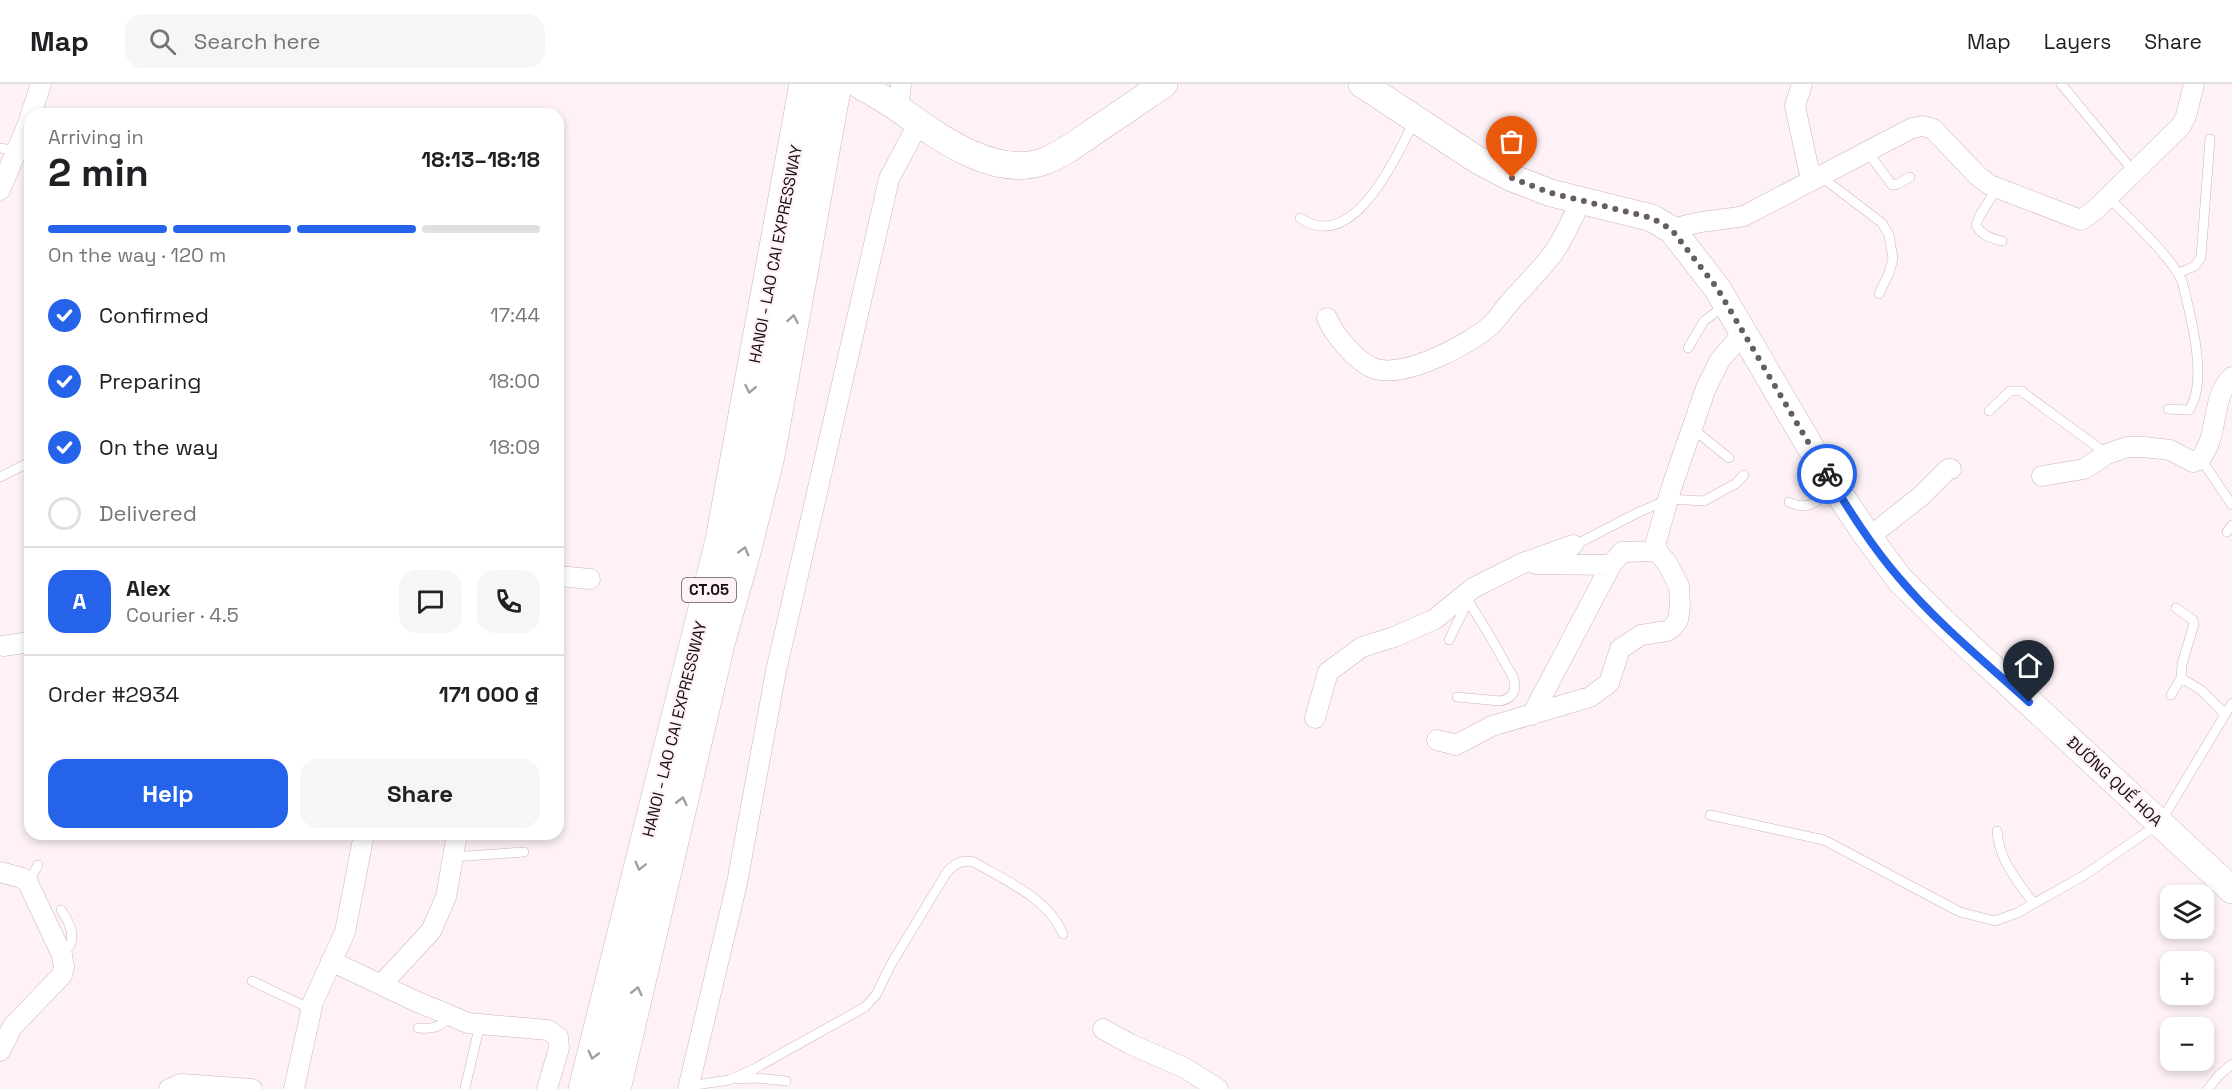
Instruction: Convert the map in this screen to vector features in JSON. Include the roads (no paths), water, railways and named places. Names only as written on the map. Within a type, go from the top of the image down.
[{"type":"highway","name":"HANOI - LAO CAI EXPRESSWAY","points":[[585,1089],[722,540],[806,84]]},
{"type":"highway","name":"HANOI - LAO CAI EXPRESSWAY","points":[[614,1089],[719,640],[768,456],[835,84]]},
{"type":"street","points":[[34,108],[41,84]]},
{"type":"street","points":[[860,85],[905,105],[966,152],[997,163],[1021,166],[1042,162],[1062,153],[1164,84]]},
{"type":"street","name":"ĐƯỜNG QUẾ HOA","points":[[1362,84],[1476,159],[1512,178],[1551,193],[1652,218],[1672,230],[1695,258],[1726,304],[1835,487],[1900,579],[1947,626],[2232,890]]},
{"type":"street","points":[[1672,230],[1693,222],[1718,221],[1744,216],[1911,128],[1923,126],[1933,129],[1978,176],[1997,188],[2081,220],[2087,218],[2181,126],[2186,116],[2194,84]]},
{"type":"street","points":[[1796,87],[1795,105],[1799,133],[1815,178]]},
{"type":"street","points":[[688,1088],[737,884],[776,671],[905,105]]},
{"type":"street","points":[[0,190],[8,149],[24,129]]},
{"type":"street","points":[[1327,318],[1332,330],[1341,341],[1371,368],[1381,370],[1402,368],[1427,362],[1457,350],[1491,325],[1549,259],[1582,199]]},
{"type":"street","points":[[1450,746],[1492,726],[1590,697],[1609,683],[1620,649],[1641,635],[1666,631],[1674,627],[1678,620],[1680,606],[1679,586],[1667,562],[1657,551],[1656,542],[1706,388],[1720,360],[1743,333]]},
{"type":"street","points":[[2042,476],[2084,469],[2107,454],[2127,447],[2170,450],[2193,462],[2201,459],[2211,440],[2220,397],[2226,382],[2232,377]]},
{"type":"street","points":[[1869,538],[1921,496],[1947,470],[1951,469]]},
{"type":"street","points":[[1316,718],[1328,672],[1362,647],[1394,637],[1435,619],[1523,563],[1573,546]]},
{"type":"street","points":[[1532,715],[1611,565],[1622,552],[1657,551]]},
{"type":"street","points":[[1523,563],[1566,569],[1611,565]]},
{"type":"street","points":[[564,577],[590,579]]},
{"type":"street","points":[[3,646],[24,643]]},
{"type":"street","points":[[294,1089],[311,1009],[345,932],[363,840]]},
{"type":"street","points":[[381,985],[431,931],[446,897],[456,840]]},
{"type":"street","points":[[0,872],[22,878],[28,883],[62,955],[64,968],[62,975],[13,1026],[0,1051]]},
{"type":"street","points":[[331,961],[468,1023],[548,1030],[558,1037],[559,1048],[547,1089]]},
{"type":"street","points":[[1103,1029],[1130,1044],[1185,1068],[1218,1089]]},
{"type":"street","points":[[169,1089],[181,1084],[252,1089]]},
{"type":"lane","points":[[2061,84],[2134,172]]},
{"type":"lane","points":[[1300,218],[1308,224],[1322,226],[1340,221],[1367,202],[1378,189],[1416,119]]},
{"type":"lane","points":[[2179,273],[2195,266],[2201,257],[2210,139]]},
{"type":"lane","points":[[1867,151],[1892,185],[1899,184],[1910,177]]},
{"type":"lane","points":[[1815,178],[1882,223],[1889,235],[1893,259],[1879,294]]},
{"type":"lane","points":[[1997,188],[1976,225],[1981,233],[1989,238],[2002,241]]},
{"type":"lane","points":[[2109,197],[2179,273],[2197,349],[2197,378],[2193,405],[2189,410],[2168,409]]},
{"type":"lane","points":[[1688,348],[1704,321],[1726,304]]},
{"type":"lane","points":[[1989,411],[2010,391],[2021,391],[2107,454]]},
{"type":"lane","points":[[1693,429],[1729,458]]},
{"type":"lane","points":[[2201,459],[2232,505]]},
{"type":"lane","points":[[0,477],[24,465]]},
{"type":"lane","points":[[1566,569],[1569,552],[1573,546],[1669,499],[1704,501],[1735,484],[1744,475]]},
{"type":"lane","points":[[1789,501],[1804,507],[1835,487]]},
{"type":"lane","points":[[1449,640],[1471,594]]},
{"type":"lane","points":[[1457,697],[1507,700],[1514,688],[1514,680],[1471,594]]},
{"type":"lane","points":[[2171,695],[2181,678],[2182,664],[2194,624],[2193,620],[2176,608]]},
{"type":"lane","points":[[2181,678],[2201,690],[2225,714]]},
{"type":"lane","points":[[1710,815],[1824,840],[1960,912],[1995,921],[2017,913],[2083,876],[2160,823],[2232,703]]},
{"type":"lane","points":[[1997,831],[2004,860],[2034,904]]},
{"type":"lane","points":[[453,857],[524,852]]},
{"type":"lane","points":[[729,1080],[752,1070],[865,1007],[876,995],[890,966],[947,872],[955,865],[968,861],[974,862],[1031,897],[1051,912],[1063,934]]},
{"type":"lane","points":[[28,883],[38,865]]},
{"type":"lane","points":[[61,910],[72,934],[70,946],[62,955]]},
{"type":"lane","points":[[404,960],[428,950]]},
{"type":"lane","points":[[252,981],[311,1009]]},
{"type":"lane","points":[[418,1028],[436,1028],[446,1021],[449,1015]]},
{"type":"lane","points":[[465,1089],[480,1024]]},
{"type":"lane","points":[[2208,1089],[2232,1064]]},
{"type":"lane","points":[[688,1088],[729,1080],[756,1078],[786,1081]]}]
